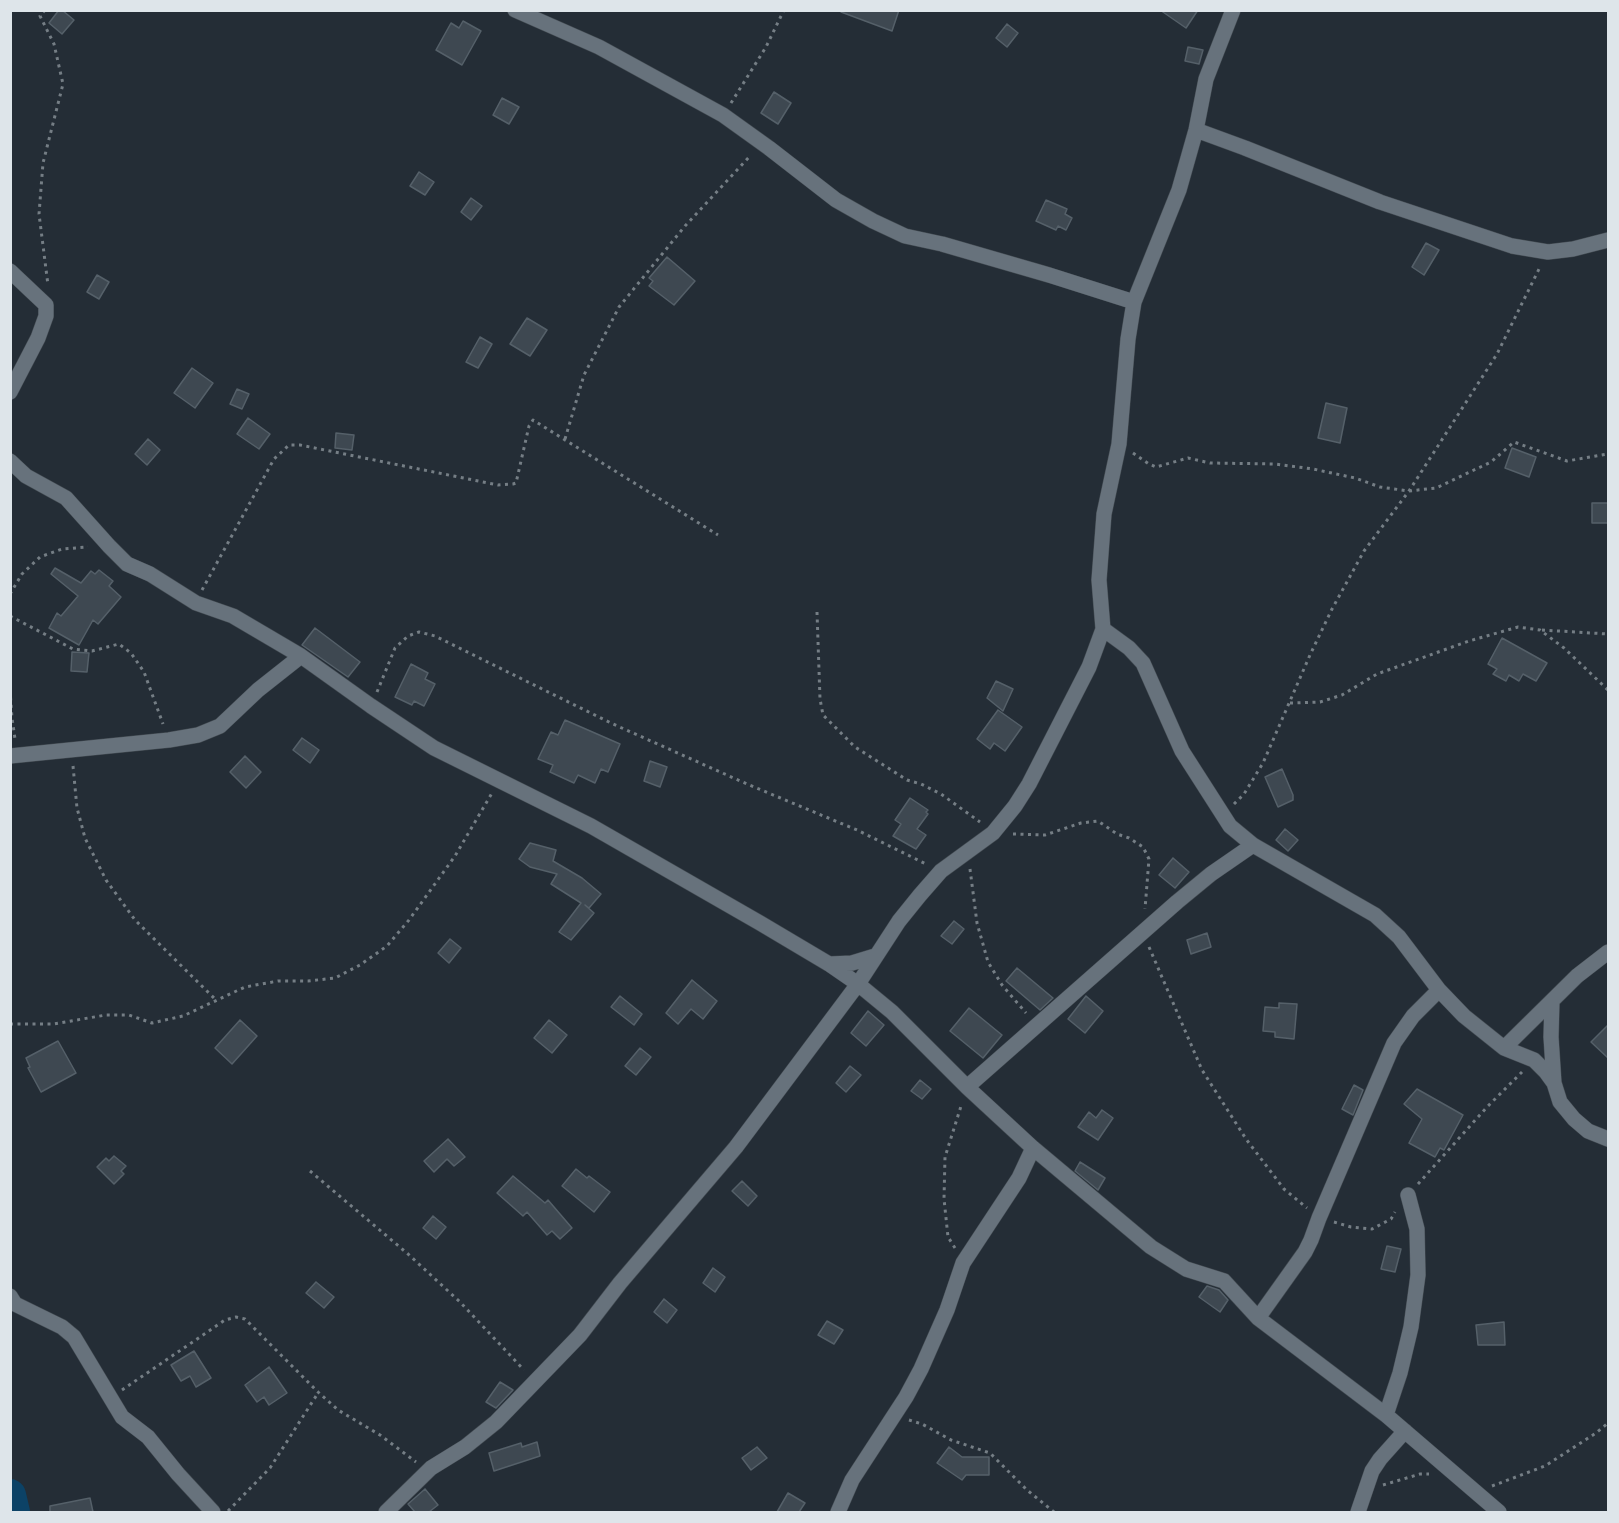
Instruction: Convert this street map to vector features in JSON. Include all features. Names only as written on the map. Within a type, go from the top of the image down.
[{"type":"street","points":[[515,10],[599,47],[723,115],[836,200],[873,221],[905,236],[1049,274],[1134,302]]},
{"type":"street","points":[[386,1512],[431,1468],[465,1447],[496,1422],[580,1335],[620,1283],[736,1147],[858,984],[899,921],[941,871],[993,833],[1029,784],[1089,667],[1103,629],[1099,580],[1104,514],[1119,444],[1128,339],[1134,302],[1179,190],[1196,130],[1206,79],[1233,10]]},
{"type":"street","points":[[1196,130],[1380,202],[1512,246],[1548,252],[1573,249],[1608,240]]},
{"type":"street","points":[[10,271],[46,305],[46,316],[38,338],[10,392]]},
{"type":"street","points":[[10,461],[26,476],[66,498],[128,564],[150,574],[196,603],[233,616],[302,656],[434,748],[591,826],[829,964],[858,984],[892,1012],[967,1088],[1033,1148],[1150,1247],[1186,1269],[1224,1281],[1258,1318],[1386,1415],[1499,1512]]},
{"type":"street","points":[[1103,629],[1129,648],[1143,663],[1182,751],[1230,826],[1253,845],[1375,915],[1399,937],[1439,990],[1464,1016],[1504,1048],[1534,1060],[1546,1071],[1554,1083]]},
{"type":"street","points":[[13,756],[198,735],[220,726],[237,713],[258,690],[302,656]]},
{"type":"street","points":[[967,1088],[1036,1025],[1211,874],[1253,845]]},
{"type":"street","points":[[1504,1048],[1577,976],[1608,952]]},
{"type":"street","points":[[829,964],[852,963],[875,956]]},
{"type":"street","points":[[1258,1318],[1311,1240],[1318,1218],[1394,1043],[1413,1017],[1439,990]]},
{"type":"street","points":[[1552,1001],[1551,1037],[1554,1083],[1560,1102],[1588,1131],[1608,1139]]},
{"type":"street","points":[[838,1512],[852,1480],[906,1397],[921,1369],[947,1310],[963,1263],[1019,1178],[1033,1148]]},
{"type":"street","points":[[1386,1415],[1400,1373],[1411,1327],[1418,1275],[1417,1229],[1408,1195]]},
{"type":"street","points":[[10,1296],[15,1304],[46,1318],[74,1337],[122,1417],[148,1437],[213,1512]]},
{"type":"street","points":[[1358,1512],[1372,1471],[1405,1431]]},
{"type":"path","points":[[45,10],[40,16],[54,44],[63,84],[43,163],[40,194],[39,214],[49,282],[46,305]]},
{"type":"path","points":[[723,115],[766,47],[784,10]]},
{"type":"path","points":[[565,439],[584,375],[619,307],[685,226],[762,143]]},
{"type":"path","points":[[1222,816],[1244,794],[1263,763],[1327,618],[1359,560],[1409,490],[1497,354],[1548,252]]},
{"type":"path","points":[[196,603],[274,459],[289,445],[300,445],[498,485],[516,483],[533,420],[718,535]]},
{"type":"path","points":[[1119,444],[1149,464],[1156,466],[1188,458],[1210,463],[1275,464],[1355,478],[1380,487],[1409,490],[1436,488],[1491,462],[1514,442],[1567,461],[1608,454]]},
{"type":"path","points":[[10,594],[22,574],[40,557],[62,549],[109,546]]},
{"type":"path","points":[[817,612],[820,699],[823,716],[855,747],[907,780],[941,794],[993,833],[1045,835],[1081,823],[1098,821],[1143,847],[1149,859],[1142,933],[1203,1070],[1246,1139],[1284,1189],[1318,1218],[1351,1227],[1372,1229],[1391,1218],[1408,1195],[1487,1107],[1534,1060]]},
{"type":"path","points":[[10,616],[73,649],[92,651],[119,644],[131,653],[144,672],[168,740]]},
{"type":"path","points":[[1290,703],[1320,702],[1342,695],[1377,674],[1518,627],[1608,634]]},
{"type":"path","points":[[1540,630],[1564,648],[1608,690]]},
{"type":"path","points":[[371,706],[395,648],[408,636],[419,632],[435,636],[613,724],[857,830],[941,871]]},
{"type":"path","points":[[10,690],[15,734],[13,756]]},
{"type":"path","points":[[71,749],[77,808],[85,838],[106,880],[135,920],[216,1000]]},
{"type":"path","points":[[10,1024],[53,1024],[106,1015],[129,1015],[152,1023],[183,1016],[245,987],[278,981],[335,978],[360,965],[387,946],[409,920],[455,856],[499,781]]},
{"type":"path","points":[[968,853],[977,923],[988,962],[1002,985],[1036,1025]]},
{"type":"path","points":[[963,1263],[948,1237],[944,1199],[945,1157],[967,1088]]},
{"type":"path","points":[[310,1172],[408,1254],[460,1302],[536,1382]]},
{"type":"path","points":[[110,1398],[225,1320],[236,1317],[245,1319],[258,1329],[338,1410],[380,1435],[416,1462],[431,1468]]},
{"type":"path","points":[[227,1512],[270,1468],[318,1392]]},
{"type":"path","points":[[893,1414],[922,1424],[951,1440],[990,1453],[1027,1490],[1054,1512]]},
{"type":"path","points":[[1476,1492],[1545,1466],[1608,1423]]},
{"type":"path","points":[[1367,1488],[1420,1474],[1430,1474]]},
{"type":"building","points":[[59,10],[74,20],[62,34],[49,23]]},
{"type":"building","points":[[842,10],[899,10],[892,31],[841,12]]},
{"type":"building","points":[[1160,10],[1198,10],[1186,28]]},
{"type":"building","points":[[463,21],[481,31],[462,65],[436,50],[451,23],[459,28]]},
{"type":"building","points":[[1007,24],[1018,33],[1007,47],[996,38]]},
{"type":"building","points":[[1188,47],[1203,50],[1199,64],[1185,61]]},
{"type":"building","points":[[774,92],[791,103],[778,124],[761,113]]},
{"type":"building","points":[[502,98],[519,107],[509,124],[493,115]]},
{"type":"building","points":[[419,172],[434,182],[425,195],[410,186]]},
{"type":"building","points":[[471,198],[482,206],[471,220],[461,212]]},
{"type":"building","points":[[1046,200],[1067,209],[1065,214],[1072,218],[1066,230],[1058,226],[1056,230],[1036,221]]},
{"type":"building","points":[[1426,243],[1439,250],[1424,275],[1412,267]]},
{"type":"building","points":[[667,257],[695,281],[674,305],[649,286],[653,281],[649,278]]},
{"type":"building","points":[[97,275],[109,282],[99,299],[87,292]]},
{"type":"building","points":[[527,318],[547,330],[530,356],[510,344]]},
{"type":"building","points":[[480,337],[492,344],[478,368],[466,362]]},
{"type":"building","points":[[192,368],[213,383],[195,408],[174,393]]},
{"type":"building","points":[[237,389],[249,394],[242,409],[230,404]]},
{"type":"building","points":[[1326,403],[1347,408],[1340,443],[1318,438]]},
{"type":"building","points":[[248,418],[270,434],[259,449],[237,434]]},
{"type":"building","points":[[336,433],[354,435],[352,450],[335,448]]},
{"type":"building","points":[[148,439],[160,450],[147,465],[135,454]]},
{"type":"building","points":[[1512,448],[1536,457],[1529,477],[1505,468]]},
{"type":"building","points":[[1592,503],[1608,503],[1608,523],[1592,523]]},
{"type":"building","points":[[55,568],[81,583],[91,571],[95,574],[99,570],[113,581],[109,586],[121,597],[98,624],[93,620],[79,645],[49,628],[57,613],[61,616],[78,596],[51,574]]},
{"type":"building","points":[[315,628],[360,662],[348,677],[302,645]]},
{"type":"building","points":[[1502,638],[1547,663],[1536,681],[1523,674],[1519,681],[1509,675],[1506,681],[1493,674],[1497,669],[1488,664]]},
{"type":"building","points":[[72,652],[89,653],[87,672],[71,671]]},
{"type":"building","points":[[411,664],[428,673],[425,679],[435,684],[424,706],[414,701],[412,705],[395,697]]},
{"type":"building","points":[[996,681],[1013,689],[1003,711],[987,698]]},
{"type":"building","points":[[998,710],[1022,727],[1005,751],[994,743],[990,749],[977,739]]},
{"type":"building","points":[[565,720],[620,744],[608,772],[601,769],[595,783],[578,775],[574,783],[550,772],[553,765],[538,759],[551,732],[558,735]]},
{"type":"building","points":[[302,738],[319,750],[310,763],[293,750]]},
{"type":"building","points":[[245,756],[261,772],[246,788],[230,772]]},
{"type":"building","points":[[650,761],[667,767],[660,787],[644,781]]},
{"type":"building","points":[[1282,769],[1293,800],[1278,807],[1265,777]]},
{"type":"building","points":[[910,798],[928,810],[926,812],[928,814],[917,829],[926,835],[916,849],[893,836],[901,824],[895,820]]},
{"type":"building","points":[[1285,829],[1298,840],[1288,851],[1276,840]]},
{"type":"building","points":[[530,843],[556,850],[553,861],[582,878],[601,894],[589,908],[585,905],[594,913],[571,940],[559,932],[581,903],[551,884],[557,874],[530,867],[519,859]]},
{"type":"building","points":[[1173,858],[1189,872],[1175,888],[1159,875]]},
{"type":"building","points":[[954,921],[964,929],[952,944],[941,936]]},
{"type":"building","points":[[1207,933],[1211,947],[1191,954],[1187,940]]},
{"type":"building","points":[[450,939],[461,948],[449,963],[438,953]]},
{"type":"building","points":[[1017,968],[1053,998],[1040,1010],[1006,981]]},
{"type":"building","points":[[692,980],[717,1001],[703,1019],[691,1009],[678,1024],[666,1013]]},
{"type":"building","points":[[620,996],[642,1014],[634,1025],[611,1007]]},
{"type":"building","points":[[1086,996],[1103,1011],[1085,1033],[1068,1019]]},
{"type":"building","points":[[1279,1003],[1297,1004],[1294,1039],[1275,1037],[1275,1032],[1263,1031],[1265,1007],[1279,1008]]},
{"type":"building","points":[[969,1008],[1002,1035],[983,1058],[950,1031]]},
{"type":"building","points":[[868,1011],[884,1025],[866,1046],[851,1033]]},
{"type":"building","points":[[240,1020],[257,1036],[232,1064],[215,1048]]},
{"type":"building","points":[[549,1020],[567,1035],[552,1053],[534,1038]]},
{"type":"building","points":[[1608,1025],[1608,1058],[1591,1042]]},
{"type":"building","points":[[58,1041],[76,1073],[41,1092],[28,1068],[30,1067],[26,1058]]},
{"type":"building","points":[[640,1048],[651,1057],[636,1075],[625,1066]]},
{"type":"building","points":[[850,1066],[861,1075],[846,1092],[836,1083]]},
{"type":"building","points":[[920,1080],[931,1089],[922,1099],[911,1091]]},
{"type":"building","points":[[1354,1085],[1363,1090],[1353,1115],[1342,1109]]},
{"type":"building","points":[[1417,1089],[1463,1115],[1444,1150],[1440,1148],[1435,1157],[1409,1143],[1422,1119],[1404,1104]]},
{"type":"building","points":[[1102,1110],[1113,1118],[1098,1140],[1078,1127],[1089,1112],[1096,1118]]},
{"type":"building","points":[[448,1139],[465,1157],[454,1166],[447,1159],[434,1172],[424,1161]]},
{"type":"building","points":[[114,1156],[126,1166],[121,1171],[124,1174],[114,1184],[97,1167],[106,1158],[109,1161]]},
{"type":"building","points":[[1080,1162],[1105,1178],[1098,1190],[1075,1171]]},
{"type":"building","points":[[576,1169],[610,1192],[594,1212],[562,1186]]},
{"type":"building","points":[[513,1176],[545,1203],[548,1200],[572,1228],[560,1239],[552,1231],[547,1235],[527,1212],[523,1216],[497,1193]]},
{"type":"building","points":[[742,1181],[757,1196],[748,1206],[732,1191]]},
{"type":"building","points":[[433,1216],[446,1227],[436,1239],[423,1228]]},
{"type":"building","points":[[1387,1246],[1401,1249],[1395,1272],[1381,1269]]},
{"type":"building","points":[[713,1268],[725,1277],[715,1292],[703,1283]]},
{"type":"building","points":[[316,1282],[334,1297],[324,1308],[306,1293]]},
{"type":"building","points":[[1207,1286],[1219,1290],[1228,1300],[1220,1312],[1199,1297]]},
{"type":"building","points":[[664,1299],[677,1310],[667,1323],[654,1312]]},
{"type":"building","points":[[827,1321],[843,1330],[834,1344],[818,1335]]},
{"type":"building","points":[[1504,1322],[1505,1345],[1478,1345],[1476,1325]]},
{"type":"building","points":[[194,1351],[211,1378],[196,1387],[190,1376],[181,1381],[171,1365]]},
{"type":"building","points":[[269,1367],[287,1393],[269,1405],[264,1397],[257,1402],[245,1385]]},
{"type":"building","points":[[500,1382],[513,1390],[496,1408],[486,1402]]},
{"type":"building","points":[[537,1442],[540,1456],[494,1471],[489,1453],[521,1443],[522,1447]]},
{"type":"building","points":[[757,1447],[767,1458],[751,1470],[742,1458]]},
{"type":"building","points":[[949,1447],[962,1457],[989,1457],[989,1475],[966,1475],[962,1480],[937,1463]]},
{"type":"building","points":[[425,1489],[438,1505],[429,1512],[415,1512],[408,1504]]},
{"type":"building","points":[[788,1493],[805,1503],[799,1512],[777,1512]]},
{"type":"building","points":[[90,1498],[93,1512],[50,1512],[50,1506]]},
{"type":"waterway","points":[[10,1495],[14,1512]]}]
